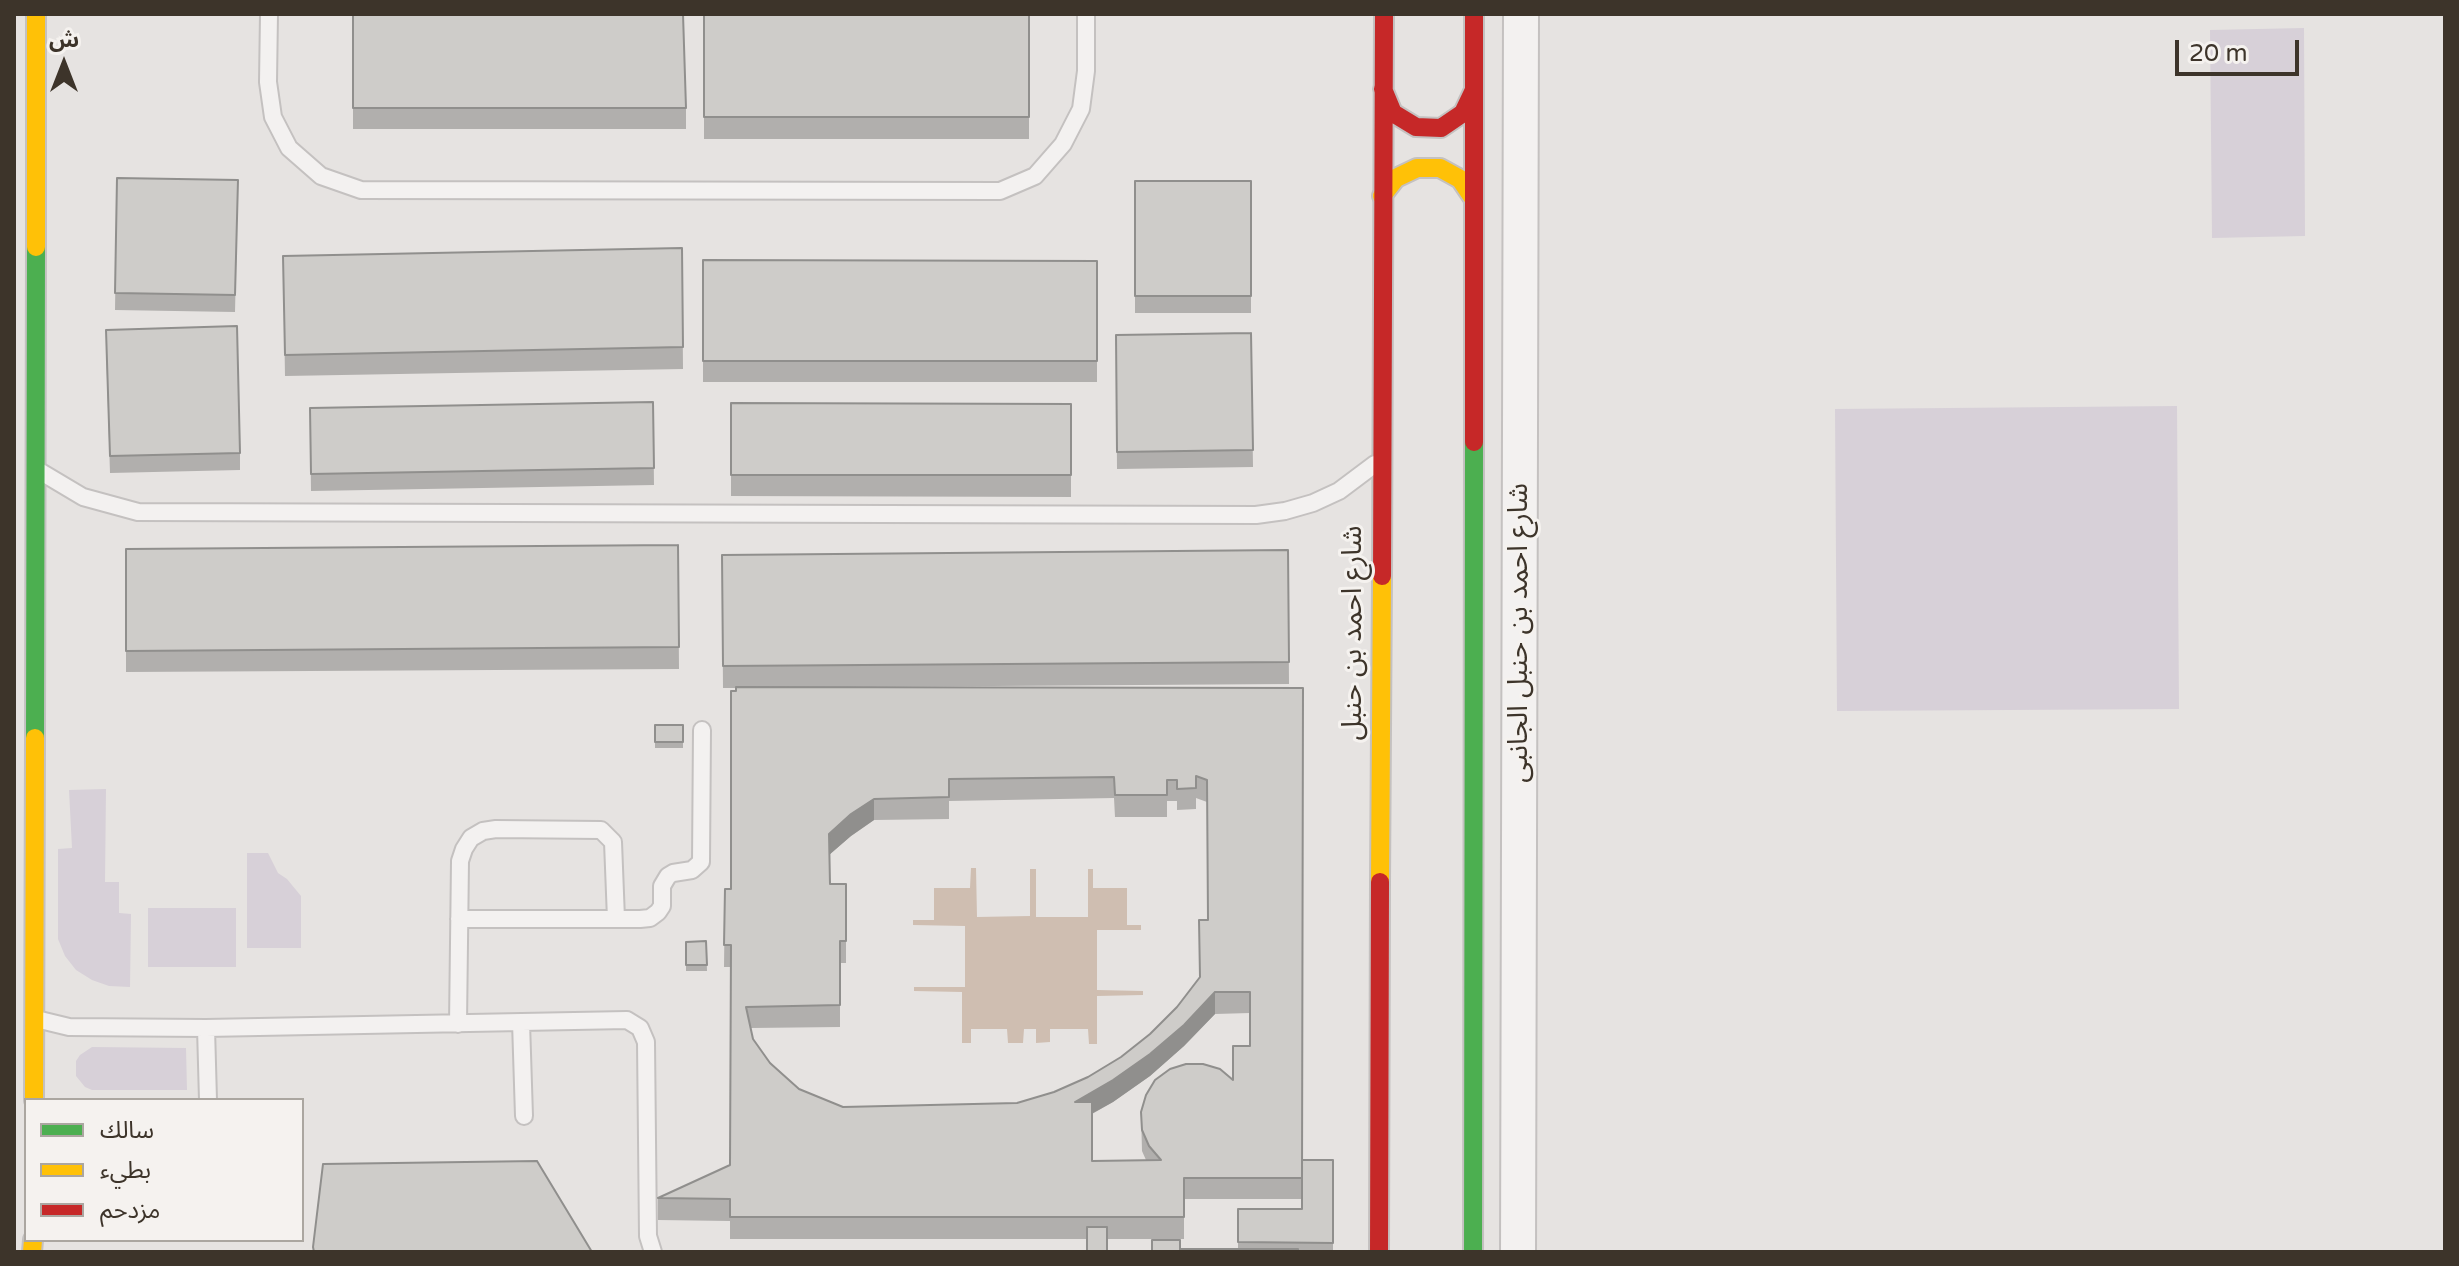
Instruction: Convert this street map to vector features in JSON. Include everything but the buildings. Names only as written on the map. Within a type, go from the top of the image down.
[{"type":"street","points":[[34,1098],[36,14]]},
{"type":"street","name":"شارع احمد بن حنبل","points":[[1379,1252],[1384,14]]},
{"type":"street","points":[[1473,1252],[1474,14]]},
{"type":"street","name":"شارع احمد بن حنبل الجانبى","points":[[1518,1252],[1521,14]]},
{"type":"street","points":[[1383,89],[1393,113],[1416,127],[1441,128],[1463,113],[1474,90]]},
{"type":"street","points":[[14,127],[36,127]]},
{"type":"street","points":[[1382,196],[1396,178],[1417,168],[1440,168],[1460,179],[1473,198]]},
{"type":"lane","points":[[269,14],[268,82],[273,117],[289,148],[321,176],[361,190],[924,191],[1000,191],[1035,176],[1063,144],[1081,109],[1086,71],[1086,14]]},
{"type":"lane","points":[[34,468],[83,497],[138,512],[1256,515],[1313,503],[1339,491],[1383,458]]},
{"type":"lane","points":[[459,919],[650,918],[662,906],[662,886],[668,876],[692,870],[701,862],[702,730]]},
{"type":"lane","points":[[458,1024],[460,861],[471,838],[483,831],[496,829],[601,830],[613,842],[616,919]]},
{"type":"lane","points":[[35,1018],[69,1027],[206,1028],[627,1020],[640,1028],[646,1042],[648,1236],[653,1252]]},
{"type":"lane","points":[[521,1022],[524,1116]]},
{"type":"lane","points":[[206,1028],[208,1098]]},
{"type":"shaded area","points":[[2304,28],[2305,236],[2212,238],[2210,30]]},
{"type":"shaded area","points":[[2177,406],[2179,709],[1837,711],[1835,409]]},
{"type":"shaded area","points":[[106,789],[105,882],[119,882],[119,913],[131,914],[130,987],[109,986],[76,970],[65,956],[58,939],[58,849],[72,848],[69,790]]},
{"type":"shaded area","points":[[247,853],[268,853],[278,873],[301,896],[301,948],[247,948]]},
{"type":"shaded area","points":[[971,868],[976,868],[977,917],[1030,916],[1030,869],[1036,869],[1036,917],[1088,917],[1088,869],[1093,869],[1093,888],[1127,888],[1127,925],[1141,925],[1141,930],[1097,930],[1097,990],[1143,991],[1143,995],[1097,996],[1097,1044],[1089,1044],[1088,1029],[1050,1029],[1050,1042],[1036,1043],[1036,1029],[1024,1029],[1023,1043],[1008,1043],[1007,1029],[971,1029],[971,1043],[962,1043],[962,992],[914,991],[914,987],[965,987],[965,926],[913,925],[913,920],[934,920],[934,888],[970,888]]},
{"type":"shaded area","points":[[148,908],[236,908],[236,967],[148,967]]},
{"type":"shaded area","points":[[92,1047],[186,1048],[187,1090],[92,1090],[85,1087],[76,1076],[76,1061]]},
{"type":"traffic: fast","points":[[35,738],[36,247]]},
{"type":"traffic: fast","points":[[1473,1252],[1474,442]]},
{"type":"traffic: slow","points":[[36,14],[36,247]]},
{"type":"traffic: slow","points":[[1382,196],[1396,178],[1417,168],[1440,168],[1460,179],[1473,198]]},
{"type":"traffic: slow","points":[[1380,882],[1382,576]]},
{"type":"traffic: slow","points":[[34,1098],[35,738]]},
{"type":"traffic: slow","points":[[32,1252],[33,1242]]},
{"type":"traffic: jam","points":[[1382,576],[1384,14]]},
{"type":"traffic: jam","points":[[1474,14],[1474,442]]},
{"type":"traffic: jam","points":[[1383,89],[1393,113],[1416,127],[1441,128],[1463,113],[1474,90]]},
{"type":"traffic: jam","points":[[1379,1252],[1380,882]]}]
